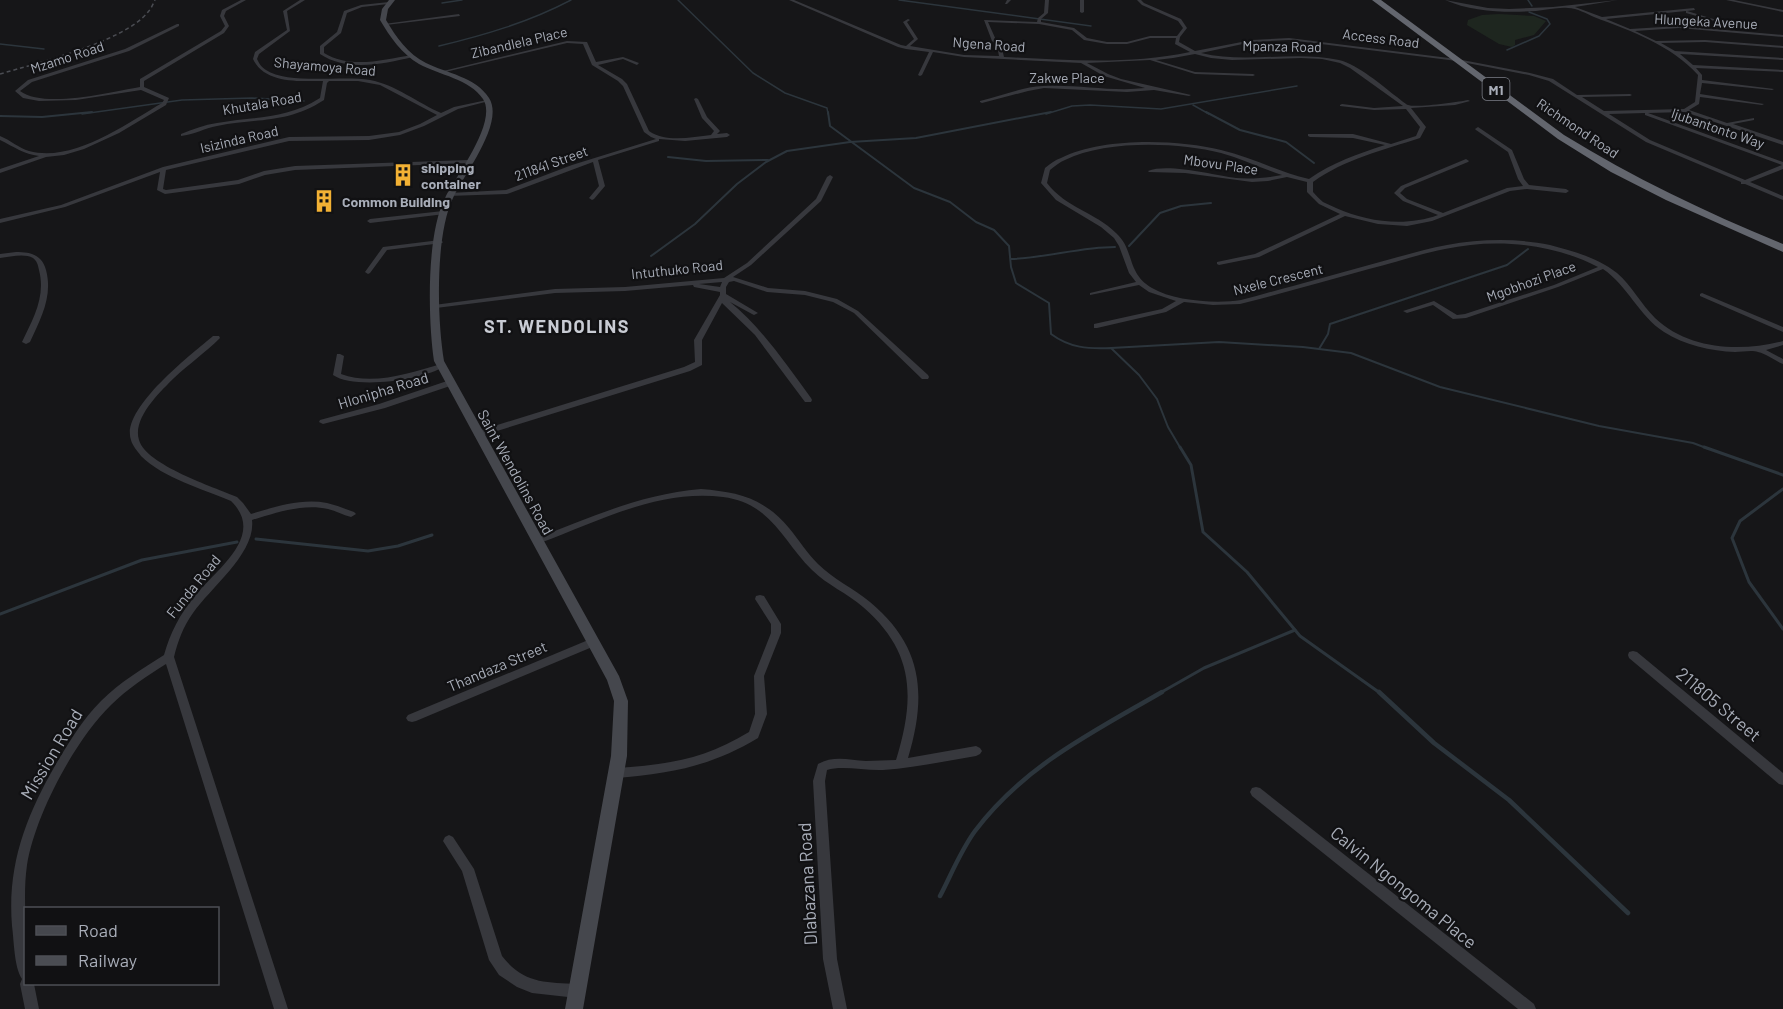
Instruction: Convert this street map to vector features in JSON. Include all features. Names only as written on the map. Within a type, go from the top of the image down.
[{"type":"highway","name":"Richmond Road","points":[[1376,0],[1561,137],[1600,162],[1710,218],[1783,248]]},
{"type":"street","points":[[0,138],[30,153],[76,150],[93,144],[166,101],[164,97],[142,88],[141,83],[144,78],[224,32],[227,26],[222,16],[224,10],[244,0]]},
{"type":"street","name":"Shayamoya Road","points":[[303,0],[285,11],[289,30],[257,53],[255,58],[261,68],[276,75],[382,83],[416,104],[441,115]]},
{"type":"street","name":"Ngena Road","points":[[791,0],[882,40],[906,48],[931,52],[1083,62],[1150,59],[1195,53]]},
{"type":"street","points":[[1039,23],[1039,19],[1046,13],[1047,0]]},
{"type":"street","points":[[1082,0],[1082,12]]},
{"type":"street","points":[[1139,0],[1143,4],[1180,20],[1185,28],[1177,41],[1179,45],[1195,53]]},
{"type":"street","points":[[1447,0],[1494,8],[1570,6],[1616,0]]},
{"type":"street","points":[[1728,0],[1783,11]]},
{"type":"street","points":[[1752,6],[1768,0]]},
{"type":"street","points":[[392,1],[383,14],[386,24],[411,56],[472,86],[487,102]]},
{"type":"street","points":[[392,1],[362,6],[345,12],[339,33],[322,47],[322,53],[335,60],[363,63],[411,56]]},
{"type":"street","points":[[1570,6],[1655,42],[1692,66],[1698,72],[1699,95],[1696,103],[1685,110]]},
{"type":"street","points":[[1679,9],[1719,21]]},
{"type":"street","points":[[1600,18],[1694,9]]},
{"type":"street","points":[[386,24],[459,15]]},
{"type":"street","points":[[906,48],[916,39],[905,22],[908,20]]},
{"type":"street","points":[[1002,58],[999,45],[994,41],[985,22],[1039,23],[1077,32],[1086,39],[1115,43],[1134,42],[1150,37],[1178,37]]},
{"type":"street","name":"Mzamo Road","points":[[142,88],[55,100],[29,98],[17,91],[30,81],[127,50],[178,25]]},
{"type":"street","name":"Hlungeka Avenue","points":[[1628,30],[1679,27],[1783,36]]},
{"type":"street","name":"Access Road","points":[[1195,53],[1246,42],[1289,39],[1457,60],[1545,77],[1648,141],[1783,198]]},
{"type":"street","name":"Zibandlela Place","points":[[441,72],[571,41],[585,43],[594,64],[622,81],[647,132],[657,140]]},
{"type":"street","points":[[1655,42],[1706,41],[1783,47]]},
{"type":"street","points":[[920,75],[931,52]]},
{"type":"street","points":[[1672,52],[1783,59]]},
{"type":"street","name":"Mpanza Road","points":[[1195,53],[1227,58],[1302,56],[1339,61],[1360,71],[1408,107],[1418,118],[1423,130],[1413,139],[1352,158],[1324,171],[1310,182]]},
{"type":"street","points":[[594,64],[623,58],[637,64]]},
{"type":"street","points":[[1150,59],[1195,73],[1253,75]]},
{"type":"street","points":[[1083,62],[1102,74],[1189,95]]},
{"type":"street","points":[[1692,66],[1783,71]]},
{"type":"street","name":"Khutala Road","points":[[183,135],[207,125],[273,117],[306,109],[322,99],[325,82],[329,79]]},
{"type":"street","points":[[1700,81],[1772,89]]},
{"type":"street","name":"Zakwe Place","points":[[982,102],[999,99],[1020,90],[1044,87],[1133,90],[1155,87]]},
{"type":"street","points":[[1577,96],[1630,95]]},
{"type":"street","points":[[1699,95],[1761,104]]},
{"type":"street","points":[[696,99],[705,118],[717,130],[713,136]]},
{"type":"street","points":[[1342,105],[1371,109],[1468,101]]},
{"type":"street","name":"Isizinda Road","points":[[0,221],[63,206],[163,169],[289,139],[385,136],[412,129],[456,108],[487,102]]},
{"type":"street","name":"Saint Wendolins Road","points":[[487,102],[490,108],[488,121],[443,213],[435,336],[441,366],[614,680],[621,701],[622,732],[616,773],[574,1009]]},
{"type":"street","points":[[1603,113],[1685,110],[1783,143]]},
{"type":"street","name":"Ijubantonto Way","points":[[1645,113],[1783,165]]},
{"type":"street","points":[[1728,124],[1752,119]]},
{"type":"street","points":[[1478,129],[1510,151],[1521,179],[1527,187]]},
{"type":"street","points":[[657,140],[727,135]]},
{"type":"street","points":[[1310,135],[1353,136],[1392,146]]},
{"type":"street","name":"211841 Street","points":[[450,195],[507,192],[595,159],[657,140]]},
{"type":"street","points":[[1092,294],[1141,283],[1131,271],[1124,247],[1118,238],[1100,223],[1058,200],[1044,183],[1047,169],[1054,163],[1086,150],[1174,144],[1221,151],[1286,176],[1310,182],[1309,189],[1315,198],[1345,214],[1378,222],[1407,225],[1444,215],[1500,191],[1527,187],[1566,191]]},
{"type":"street","points":[[0,171],[49,153]]},
{"type":"street","points":[[592,198],[602,186],[595,159]]},
{"type":"street","points":[[1444,215],[1405,200],[1398,194],[1399,189],[1466,161]]},
{"type":"street","points":[[163,169],[161,191],[170,192],[235,183],[267,172],[295,168],[468,162]]},
{"type":"street","points":[[1743,183],[1783,165]]},
{"type":"street","name":"Mbovu Place","points":[[1151,171],[1183,170],[1253,182],[1286,176]]},
{"type":"street","points":[[478,434],[695,366],[700,359],[698,340],[723,295],[727,279],[748,264],[819,200],[830,177]]},
{"type":"street","points":[[370,221],[443,213]]},
{"type":"street","points":[[1219,263],[1257,256],[1345,214]]},
{"type":"street","points":[[368,272],[385,248],[440,242]]},
{"type":"street","name":"Nxele Crescent","points":[[1141,283],[1160,293],[1183,300],[1213,304],[1240,302],[1445,247],[1514,243],[1576,255],[1603,267],[1623,281],[1653,321],[1664,329],[1699,343],[1737,351],[1760,350],[1783,343]]},
{"type":"street","points":[[0,256],[26,254],[34,256],[41,263],[46,283],[46,296],[26,342]]},
{"type":"street","name":"Mgobhozi Place","points":[[1407,311],[1434,303],[1456,317],[1466,316],[1556,286],[1603,267]]},
{"type":"street","name":"Intuthuko Road","points":[[436,306],[536,293],[739,280],[767,290],[805,293],[835,300],[856,312],[925,377]]},
{"type":"street","points":[[680,284],[723,295],[754,313]]},
{"type":"street","points":[[723,295],[772,351],[808,400]]},
{"type":"street","points":[[1702,295],[1783,330]]},
{"type":"street","points":[[1097,326],[1164,311],[1183,300]]},
{"type":"street","points":[[216,338],[145,404],[134,424],[137,447],[150,458],[234,499],[244,508],[249,518],[287,507],[315,505],[331,507],[351,514]]},
{"type":"street","points":[[1760,350],[1783,362]]},
{"type":"street","points":[[340,356],[337,375],[349,380],[402,376],[441,366]]},
{"type":"street","name":"Hlonipha Road","points":[[323,422],[382,406],[450,383]]},
{"type":"street","points":[[537,542],[661,497],[684,493],[725,494],[742,498],[771,513],[812,565],[876,613],[901,645],[912,669],[914,712],[910,736],[900,764],[976,751]]},
{"type":"street","name":"Funda Road","points":[[169,657],[177,629],[186,614],[241,550],[247,539],[249,518]]},
{"type":"street","points":[[616,773],[651,771],[692,764],[724,751],[753,735],[761,714],[759,676],[776,633],[776,624],[760,599]]},
{"type":"street","name":"Thandaza Street","points":[[412,718],[593,642]]},
{"type":"street","name":"211805 Street","points":[[1633,655],[1783,780]]},
{"type":"street","points":[[169,657],[281,1009]]},
{"type":"street","name":"Mission Road","points":[[24,964],[18,934],[17,893],[21,856],[31,824],[52,781],[90,720],[133,680],[169,657]]},
{"type":"street","name":"Dlabazana Road","points":[[840,1009],[830,958],[819,781],[822,767],[832,764],[870,766],[900,764]]},
{"type":"street","name":"Calvin Ngongoma Place","points":[[1256,792],[1529,1009]]},
{"type":"street","points":[[449,841],[468,869],[496,960],[504,972],[513,980],[524,985],[577,990]]},
{"type":"street","points":[[27,985],[32,1009]]},
{"type":"shaded area","points":[[1482,15],[1534,16],[1546,21],[1534,35],[1515,40],[1515,45],[1512,47],[1499,44],[1467,25],[1468,20]]},
{"type":"waterway","points":[[442,3],[462,0]]},
{"type":"waterway","points":[[439,46],[506,27],[571,0]]},
{"type":"waterway","points":[[678,0],[753,73],[785,93],[827,108],[828,114]]},
{"type":"waterway","points":[[899,0],[1091,26]]},
{"type":"waterway","points":[[1528,0],[1532,6]]},
{"type":"waterway","points":[[1507,50],[1539,36],[1550,24],[1547,19],[1529,12]]},
{"type":"waterway","points":[[0,44],[44,49]]},
{"type":"waterway","points":[[1046,114],[1072,106],[1090,105],[1161,109],[1297,86]]},
{"type":"waterway","points":[[82,114],[182,100],[252,98],[304,101]]},
{"type":"waterway","points":[[1193,105],[1209,114]]},
{"type":"waterway","points":[[0,116],[42,117],[92,112]]},
{"type":"waterway","points":[[828,112],[830,126],[852,142]]},
{"type":"waterway","points":[[852,142],[916,138],[1051,112]]},
{"type":"waterway","points":[[1206,112],[1240,130],[1286,142],[1314,163]]},
{"type":"waterway","points":[[651,256],[695,224],[737,184],[766,162],[787,151],[852,142]]},
{"type":"waterway","points":[[852,142],[914,188],[950,202],[976,222],[994,230],[1009,246],[1011,267],[1016,283],[1049,303],[1051,334],[1080,347],[1111,348]]},
{"type":"waterway","points":[[668,157],[706,161],[768,160]]},
{"type":"waterway","points":[[1129,246],[1160,213],[1181,206],[1211,203]]},
{"type":"waterway","points":[[1011,259],[1115,247]]},
{"type":"waterway","points":[[1319,349],[1328,334],[1330,324],[1507,265],[1528,249]]},
{"type":"waterway","points":[[1111,348],[1219,342],[1319,349]]},
{"type":"waterway","points":[[1111,348],[1139,375],[1157,399],[1168,427],[1181,449]]},
{"type":"waterway","points":[[1319,349],[1351,353],[1440,387],[1599,426],[1693,443],[1709,449]]},
{"type":"waterway","points":[[1180,447],[1191,465],[1203,532],[1247,572],[1300,636],[1380,693]]},
{"type":"waterway","points":[[1704,447],[1783,475]]},
{"type":"waterway","points":[[1783,489],[1740,521],[1732,538],[1749,582],[1783,629]]},
{"type":"waterway","points":[[256,539],[368,551],[398,546],[432,535]]},
{"type":"waterway","points":[[0,614],[142,560],[237,542]]},
{"type":"waterway","points":[[1160,693],[1204,668],[1295,630]]},
{"type":"waterway","points":[[940,896],[970,838],[1016,787],[1061,752],[1162,692]]},
{"type":"waterway","points":[[1379,692],[1434,743],[1509,800],[1628,913]]},
{"type":"railway","points":[[0,74],[79,50],[120,33],[148,12],[155,0]]},
{"type":"place","name":"shipping container","points":[[403,175]]},
{"type":"place","name":"Common Building","points":[[324,201]]},
{"type":"district","name":"ST. WENDOLINS","points":[[557,326]]}]
